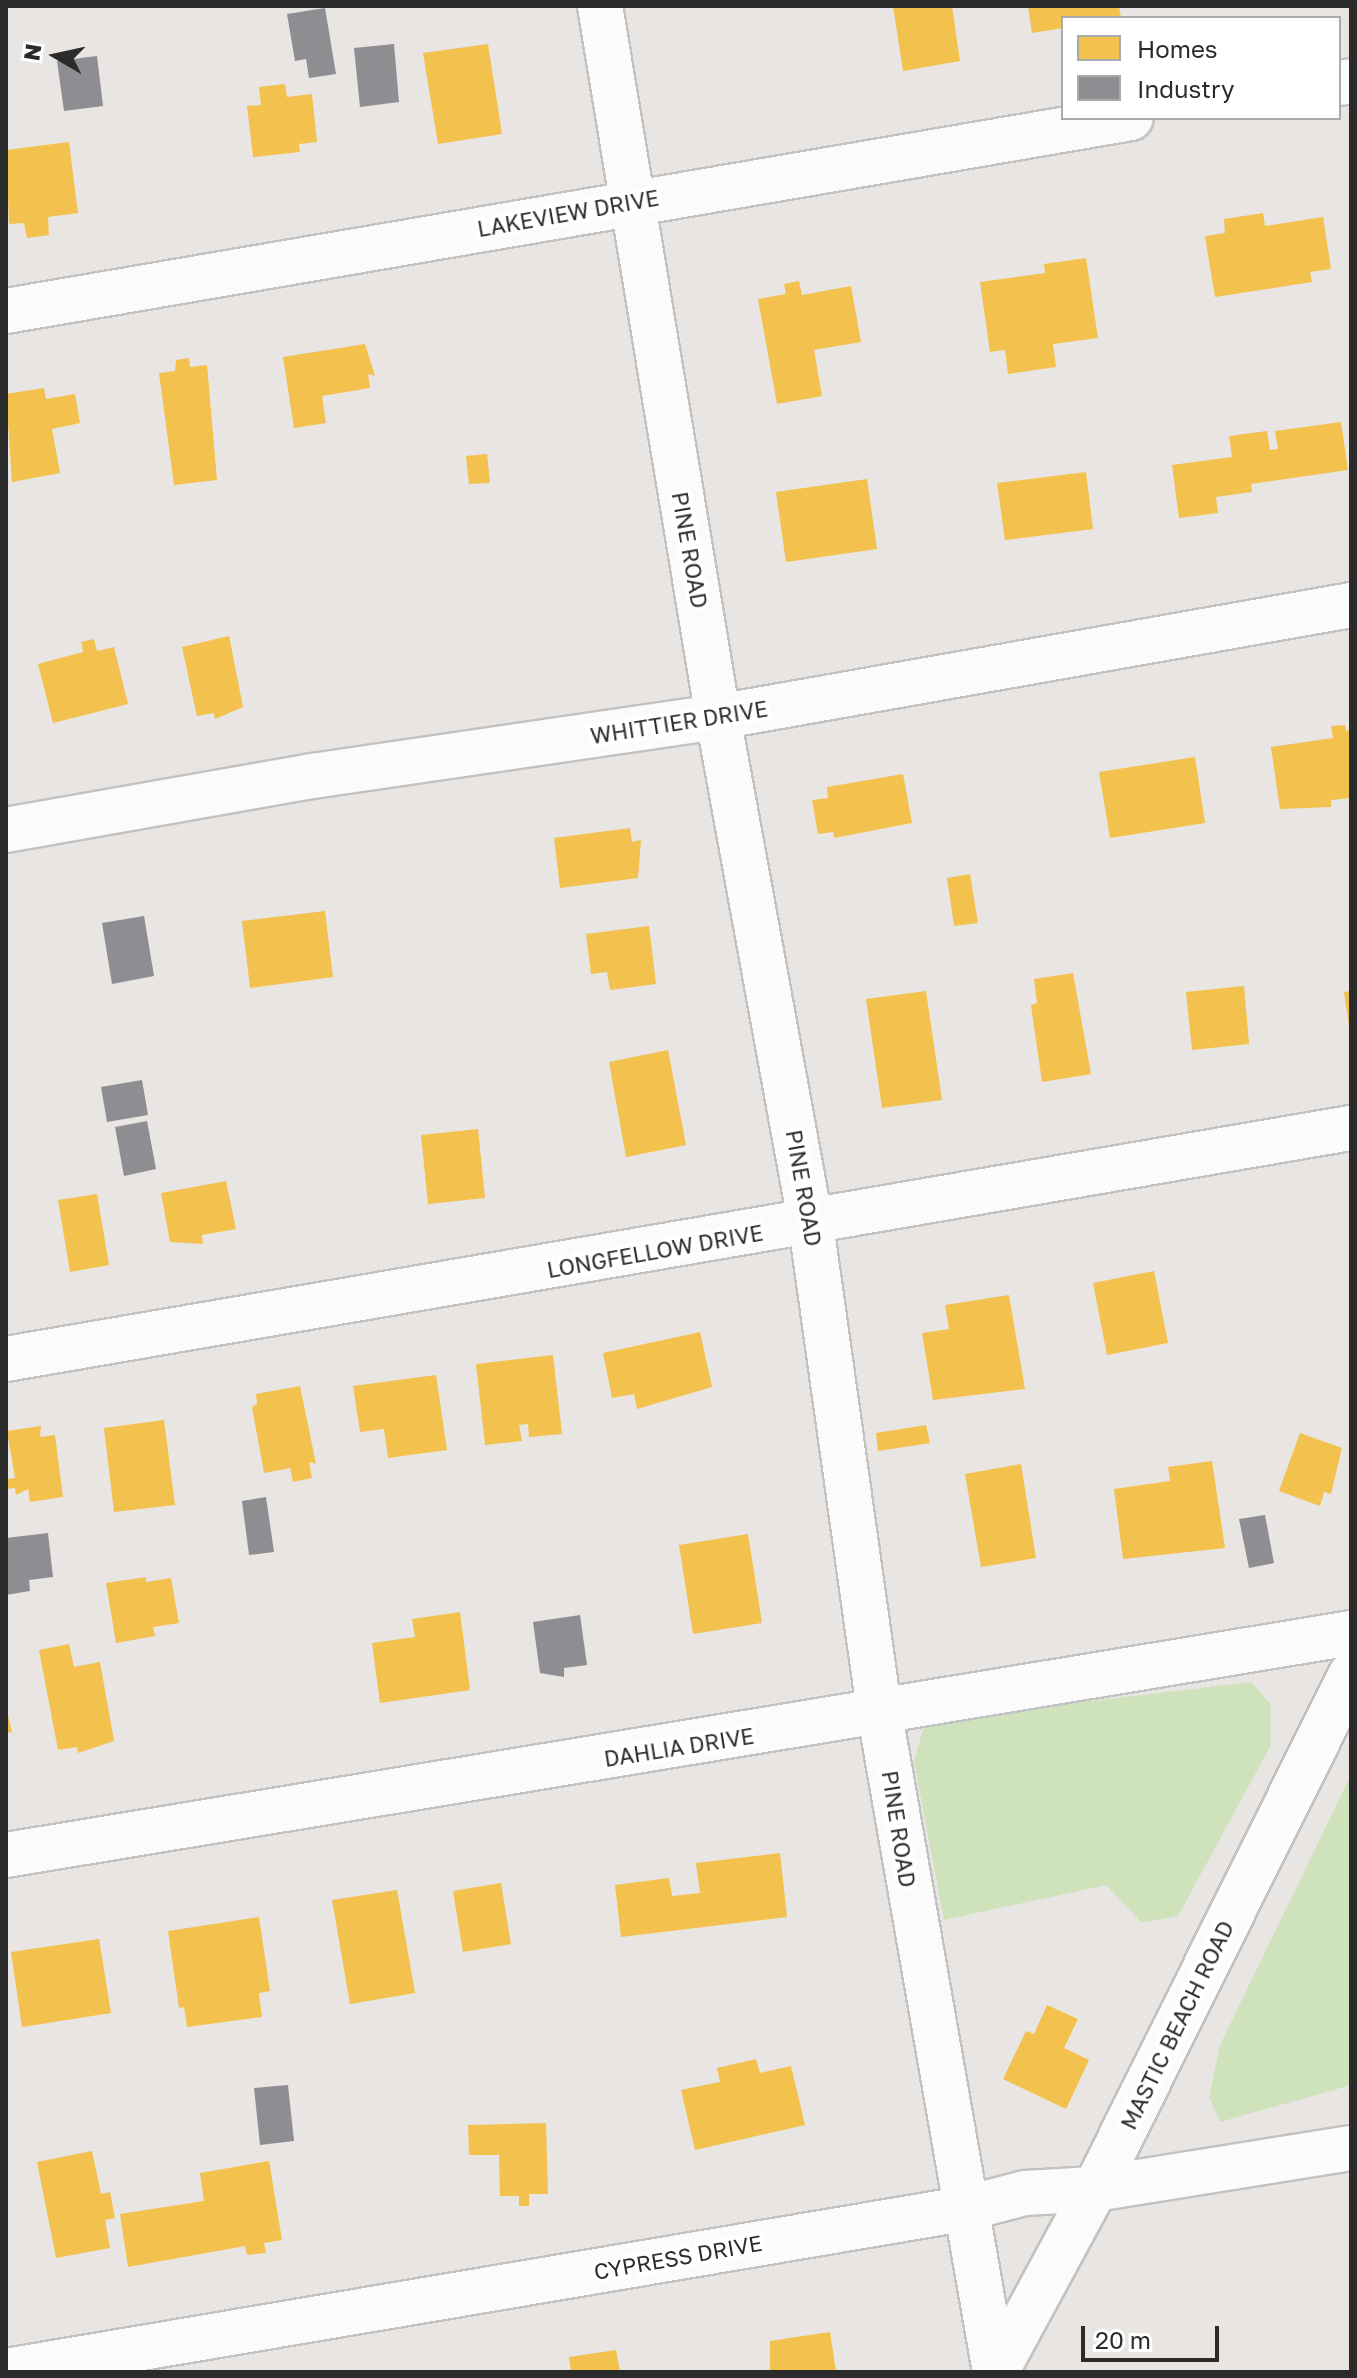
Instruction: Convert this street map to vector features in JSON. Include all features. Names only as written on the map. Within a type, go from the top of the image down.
[{"type":"street","name":"PINE ROAD","points":[[600,6],[718,717],[811,1225],[880,1715],[963,2209],[996,2372]]},
{"type":"street","name":"LAKEVIEW DRIVE","points":[[6,311],[1119,120]]},
{"type":"street","name":"WHITTIER DRIVE","points":[[6,830],[312,776],[718,717],[1351,605]]},
{"type":"street","name":"LONGFELLOW DRIVE","points":[[6,1359],[811,1225],[1351,1128]]},
{"type":"street","name":"DAHLIA DRIVE","points":[[6,1855],[880,1715],[1351,1633]]},
{"type":"street","name":"MASTIC BEACH ROAD","points":[[996,2372],[1095,2189],[1351,1674]]},
{"type":"street","name":"CYPRESS DRIVE","points":[[6,2371],[963,2209],[1025,2193],[1095,2189],[1351,2148]]},
{"type":"green space","points":[[1251,1682],[1271,1705],[1271,1745],[1178,1916],[1142,1923],[1106,1885],[944,1920],[914,1761],[923,1729],[957,1717]]},
{"type":"green space","points":[[1351,1775],[1351,2085],[1220,2122],[1209,2097],[1220,2045]]},
{"type":"building: Homes","points":[[893,6],[952,6],[960,61],[903,71]]},
{"type":"building: Homes","points":[[1028,6],[1119,6],[1121,16],[1061,16],[1061,28],[1032,33]]},
{"type":"building: Homes","points":[[488,44],[502,134],[438,144],[423,53]]},
{"type":"building: Homes","points":[[285,84],[287,97],[312,94],[317,142],[299,144],[300,152],[253,157],[247,106],[261,105],[259,87]]},
{"type":"building: Homes","points":[[69,142],[78,213],[48,217],[49,235],[27,238],[24,223],[9,224],[6,150]]},
{"type":"building: Homes","points":[[1263,213],[1265,226],[1323,217],[1331,269],[1310,272],[1312,282],[1215,297],[1205,236],[1225,233],[1224,219]]},
{"type":"building: Homes","points":[[1086,258],[1098,338],[1053,344],[1056,367],[1008,374],[1005,350],[990,352],[980,282],[1045,273],[1044,264]]},
{"type":"building: Homes","points":[[799,281],[802,295],[851,286],[861,342],[814,350],[822,396],[777,404],[758,299],[786,294],[784,284]]},
{"type":"building: Homes","points":[[365,344],[375,376],[368,374],[370,388],[322,396],[326,423],[294,428],[283,357]]},
{"type":"building: Homes","points":[[189,358],[190,367],[207,365],[217,480],[174,485],[159,373],[175,371],[176,360]]},
{"type":"building: Homes","points":[[44,388],[46,399],[75,394],[80,423],[52,429],[60,473],[12,482],[6,394]]},
{"type":"building: Homes","points":[[1341,422],[1348,470],[1251,484],[1252,492],[1216,497],[1218,513],[1179,518],[1172,465],[1232,457],[1229,436],[1267,431],[1270,450],[1278,449],[1275,431]]},
{"type":"building: Homes","points":[[487,454],[490,483],[469,484],[466,456]]},
{"type":"building: Homes","points":[[1086,472],[1093,529],[1005,540],[997,483]]},
{"type":"building: Homes","points":[[867,479],[877,549],[786,562],[776,492]]},
{"type":"building: Homes","points":[[229,636],[243,707],[215,719],[214,713],[197,716],[182,647]]},
{"type":"building: Homes","points":[[94,639],[97,651],[114,647],[128,704],[53,723],[38,664],[83,652],[81,642]]},
{"type":"building: Homes","points":[[1345,725],[1346,731],[1351,730],[1351,798],[1331,800],[1331,807],[1280,809],[1271,747],[1333,738],[1331,726]]},
{"type":"building: Homes","points":[[1195,757],[1205,823],[1110,838],[1099,772]]},
{"type":"building: Homes","points":[[903,774],[912,823],[834,838],[833,832],[818,834],[812,800],[828,798],[827,787]]},
{"type":"building: Homes","points":[[630,828],[632,842],[641,840],[638,878],[560,888],[554,838]]},
{"type":"building: Homes","points":[[970,874],[978,923],[954,926],[947,878]]},
{"type":"building: Homes","points":[[325,911],[333,977],[250,988],[242,921]]},
{"type":"building: Homes","points":[[649,926],[656,984],[610,990],[607,972],[591,974],[586,934]]},
{"type":"building: Homes","points":[[1073,973],[1091,1074],[1042,1082],[1031,1005],[1037,1003],[1034,979]]},
{"type":"building: Homes","points":[[1244,986],[1249,1044],[1192,1050],[1186,992]]},
{"type":"building: Homes","points":[[926,991],[942,1100],[882,1108],[866,999]]},
{"type":"building: Homes","points":[[1351,991],[1351,1026],[1349,1026],[1344,992]]},
{"type":"building: Homes","points":[[668,1050],[686,1145],[626,1157],[609,1062]]},
{"type":"building: Homes","points":[[478,1129],[485,1198],[428,1204],[421,1135]]},
{"type":"building: Homes","points":[[226,1181],[236,1229],[202,1235],[203,1244],[170,1242],[161,1193]]},
{"type":"building: Homes","points":[[97,1194],[109,1265],[70,1272],[58,1200]]},
{"type":"building: Homes","points":[[1154,1271],[1168,1343],[1107,1355],[1093,1283]]},
{"type":"building: Homes","points":[[1009,1295],[1025,1389],[933,1400],[922,1333],[949,1329],[945,1305]]},
{"type":"building: Homes","points":[[700,1332],[712,1387],[637,1409],[634,1394],[612,1398],[603,1353]]},
{"type":"building: Homes","points":[[553,1355],[562,1434],[529,1437],[528,1424],[519,1425],[522,1441],[485,1445],[476,1364]]},
{"type":"building: Homes","points":[[436,1375],[447,1450],[388,1458],[384,1429],[360,1432],[353,1386]]},
{"type":"building: Homes","points":[[300,1386],[316,1464],[309,1462],[312,1478],[293,1482],[290,1468],[264,1473],[252,1407],[257,1404],[256,1394]]},
{"type":"building: Homes","points":[[164,1420],[175,1505],[114,1512],[104,1428]]},
{"type":"building: Homes","points":[[926,1425],[930,1443],[878,1451],[876,1433]]},
{"type":"building: Homes","points":[[41,1426],[40,1437],[55,1435],[63,1497],[30,1502],[28,1489],[16,1495],[15,1488],[6,1489],[6,1479],[15,1478],[7,1431]]},
{"type":"building: Homes","points":[[1300,1433],[1342,1448],[1331,1494],[1324,1492],[1320,1506],[1279,1491]]},
{"type":"building: Homes","points":[[1212,1461],[1225,1548],[1123,1559],[1114,1489],[1170,1481],[1168,1467]]},
{"type":"building: Homes","points":[[1021,1464],[1036,1558],[981,1567],[965,1474]]},
{"type":"building: Homes","points":[[748,1534],[762,1623],[693,1634],[679,1545]]},
{"type":"building: Homes","points":[[146,1577],[146,1582],[171,1578],[179,1623],[153,1627],[155,1636],[116,1643],[106,1583]]},
{"type":"building: Homes","points":[[460,1612],[470,1690],[380,1703],[372,1643],[415,1637],[412,1619]]},
{"type":"building: Homes","points":[[69,1644],[74,1667],[100,1662],[114,1741],[78,1753],[77,1747],[58,1750],[39,1650]]},
{"type":"building: Homes","points":[[6,1707],[12,1732],[6,1733]]},
{"type":"building: Homes","points":[[780,1853],[787,1917],[621,1937],[615,1885],[669,1878],[672,1896],[700,1893],[696,1863]]},
{"type":"building: Homes","points":[[501,1883],[511,1944],[463,1952],[453,1891]]},
{"type":"building: Homes","points":[[397,1890],[415,1993],[350,2004],[332,1900]]},
{"type":"building: Homes","points":[[259,1917],[270,1991],[259,1993],[262,2017],[187,2027],[184,2007],[179,2008],[168,1931]]},
{"type":"building: Homes","points":[[99,1939],[111,2013],[22,2027],[11,1952]]},
{"type":"building: Homes","points":[[1047,2005],[1078,2019],[1064,2048],[1089,2060],[1066,2109],[1003,2079],[1026,2031],[1034,2034]]},
{"type":"building: Homes","points":[[756,2059],[760,2073],[791,2066],[805,2125],[695,2150],[681,2090],[720,2082],[717,2068]]},
{"type":"building: Homes","points":[[546,2123],[548,2194],[529,2194],[529,2206],[519,2206],[519,2196],[500,2196],[499,2155],[469,2155],[468,2125]]},
{"type":"building: Homes","points":[[92,2151],[101,2194],[110,2192],[115,2218],[105,2220],[110,2248],[56,2258],[37,2162]]},
{"type":"building: Homes","points":[[269,2161],[282,2240],[264,2243],[266,2253],[247,2255],[245,2246],[128,2267],[120,2214],[204,2201],[200,2173]]},
{"type":"building: Homes","points":[[830,2332],[836,2372],[770,2372],[770,2341]]},
{"type":"building: Homes","points":[[616,2350],[620,2372],[571,2372],[569,2357]]},
{"type":"building: Industry","points":[[325,8],[336,74],[309,78],[306,59],[295,61],[287,14]]},
{"type":"building: Industry","points":[[394,44],[399,102],[360,107],[354,48]]},
{"type":"building: Industry","points":[[97,56],[103,106],[64,111],[57,61]]},
{"type":"building: Industry","points":[[144,916],[154,976],[112,984],[102,923]]},
{"type":"building: Industry","points":[[142,1080],[148,1115],[107,1122],[101,1087]]},
{"type":"building: Industry","points":[[147,1121],[156,1169],[124,1176],[115,1127]]},
{"type":"building: Industry","points":[[266,1497],[274,1552],[249,1555],[242,1501]]},
{"type":"building: Industry","points":[[1265,1515],[1274,1563],[1249,1568],[1239,1519]]},
{"type":"building: Industry","points":[[48,1533],[53,1577],[29,1580],[30,1591],[6,1595],[6,1538]]},
{"type":"building: Industry","points":[[580,1615],[587,1665],[564,1668],[564,1677],[540,1673],[533,1622]]},
{"type":"building: Industry","points":[[288,2085],[294,2141],[260,2145],[254,2088]]}]
